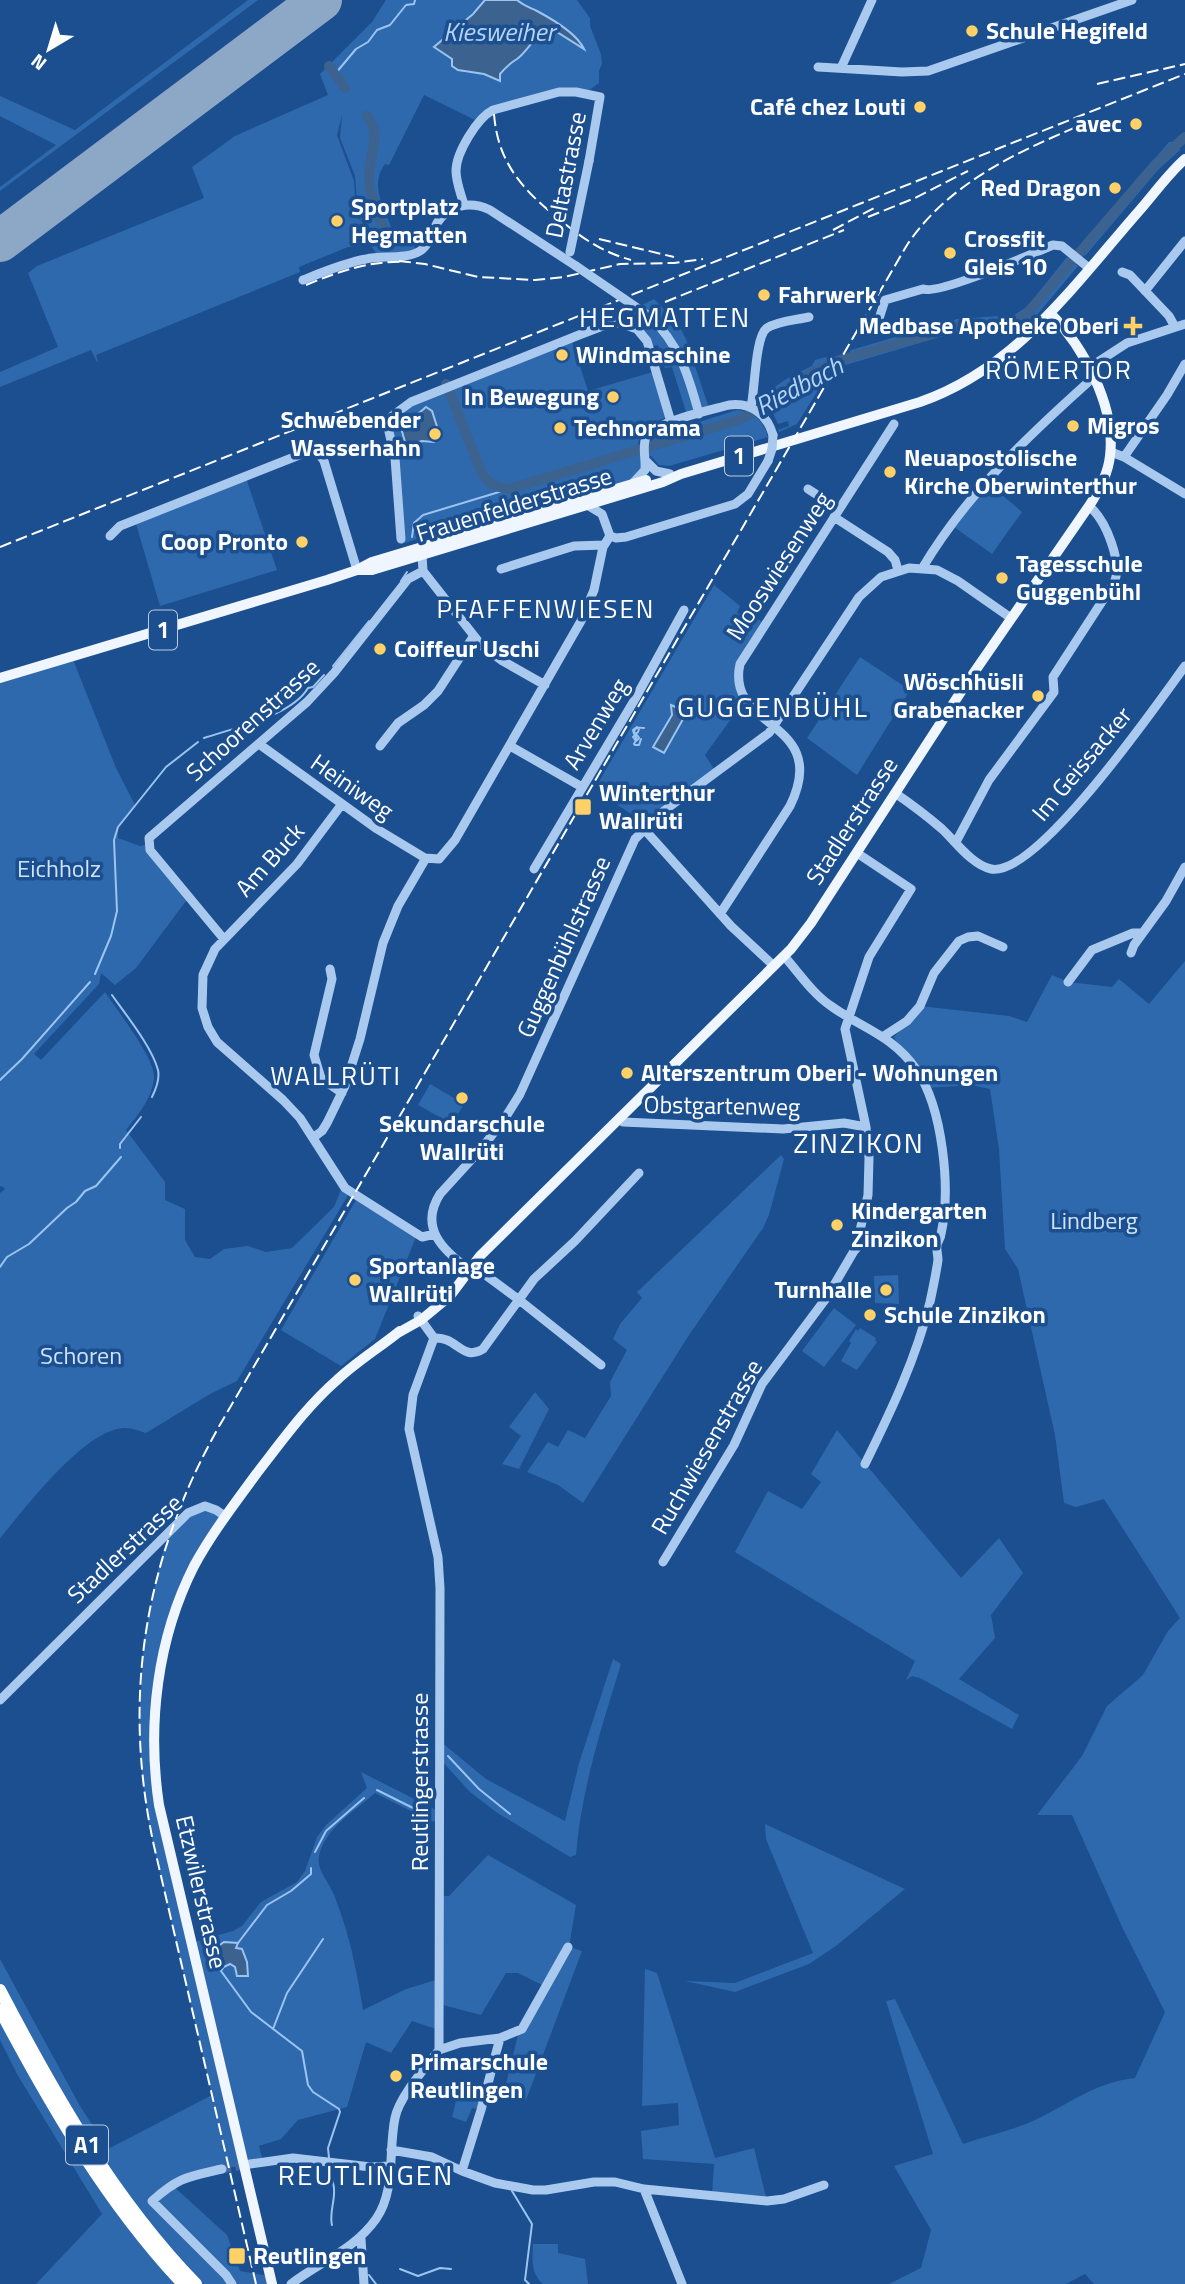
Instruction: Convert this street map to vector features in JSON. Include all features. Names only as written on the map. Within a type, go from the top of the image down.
[{"type":"highway","name":"A1","points":[[0,1990],[66,2112],[104,2172],[147,2229],[196,2284]]},
{"type":"highway","name":"A1","points":[[0,2010],[55,2112],[93,2171],[140,2235],[183,2284]]},
{"type":"main road","name":"Frauenfelderstrasse","points":[[0,678],[632,484],[676,474],[936,397],[1002,359],[1050,313],[1085,264],[1185,159]]},
{"type":"main road","name":"Stadlerstrasse","points":[[225,1516],[314,1402],[337,1380],[419,1318],[461,1280],[784,956],[808,928],[1106,477],[1111,452],[1106,414],[1092,372],[1070,335],[1050,313]]},
{"type":"main road","name":"Frauenfelderstrasse","points":[[357,570],[370,570],[616,497],[663,482],[676,474]]},
{"type":"main road","name":"Etzwilerstrasse","points":[[225,1516],[186,1583],[168,1637],[156,1695],[154,1768],[164,1830],[272,2284]]},
{"type":"street","points":[[841,68],[872,0]]},
{"type":"street","points":[[818,67],[928,71],[1132,0]]},
{"type":"street","name":"Deltastrasse","points":[[464,205],[456,176],[457,164],[474,127],[484,115],[498,108],[559,92],[600,97],[568,256]]},
{"type":"street","points":[[303,280],[367,258],[417,252],[427,244],[442,217],[450,210],[464,205],[490,210],[568,256],[576,266],[649,316],[678,352],[699,414]]},
{"type":"street","points":[[1144,291],[1185,241]]},
{"type":"street","points":[[877,325],[885,300],[947,285],[1053,245],[1062,246],[1085,264]]},
{"type":"street","points":[[1122,272],[1130,275],[1180,325]]},
{"type":"street","points":[[755,410],[758,345],[762,334],[771,326],[809,317]]},
{"type":"street","points":[[401,539],[395,458],[387,422],[407,404],[439,390],[608,324],[622,323],[636,329],[648,344],[671,422]]},
{"type":"street","points":[[1012,618],[953,577],[923,567],[956,518],[986,481],[1092,372],[1127,343],[1180,325]]},
{"type":"street","points":[[1124,457],[1167,396],[1185,364]]},
{"type":"street","points":[[610,536],[626,537],[735,504],[748,494],[768,461],[773,435],[768,423],[755,410],[733,405],[671,422],[651,430],[645,442],[644,472],[632,484]]},
{"type":"street","name":"Mooswiesenweg","points":[[720,914],[790,806],[799,774],[796,751],[791,741],[744,700],[738,684],[740,664],[894,425]]},
{"type":"street","points":[[110,536],[120,526],[312,450],[324,461],[357,570]]},
{"type":"street","points":[[1111,452],[1183,489]]},
{"type":"street","points":[[645,457],[656,471],[676,474]]},
{"type":"street","points":[[808,489],[888,552],[895,560],[898,570]]},
{"type":"street","points":[[604,517],[606,508],[616,497]]},
{"type":"street","points":[[587,505],[598,510],[604,517],[610,536]]},
{"type":"street","points":[[956,842],[996,770],[1054,692],[1052,677],[1117,577],[1116,555],[1097,513],[1089,506]]},
{"type":"street","points":[[314,1137],[321,1132],[342,1093],[358,1047],[384,938],[398,906],[426,858],[438,859],[450,848],[545,685],[586,611],[596,584],[604,545],[610,536]]},
{"type":"street","points":[[501,569],[574,546],[604,545]]},
{"type":"street","points":[[422,555],[424,572],[473,636],[491,653],[545,685]]},
{"type":"street","name":"Guggenbühlstrasse","points":[[435,1234],[432,1214],[436,1200],[482,1148],[520,1094],[629,848],[661,813],[765,737],[775,726],[862,593],[877,579],[898,570],[923,567]]},
{"type":"street","name":"Schoorenstrasse","points":[[223,938],[151,852],[148,844],[153,834],[315,694],[407,580],[414,574],[424,572]]},
{"type":"street","name":"Arvenweg","points":[[510,746],[582,787],[684,610]]},
{"type":"street","points":[[380,746],[398,723],[432,697],[447,679],[473,636]]},
{"type":"street","name":"Im Geissacker","points":[[895,793],[986,868],[1000,869],[1014,865],[1068,817],[1107,771],[1185,666]]},
{"type":"street","name":"Heiniweg","points":[[259,744],[377,829],[426,858]]},
{"type":"street","points":[[534,869],[582,787]]},
{"type":"street","name":"Am Buck","points":[[342,804],[293,868],[223,938],[210,956],[203,978],[202,1004],[208,1027],[226,1052],[283,1100],[314,1137],[341,1182],[351,1193],[422,1237],[435,1234]]},
{"type":"street","points":[[644,829],[720,914],[774,966]]},
{"type":"street","points":[[856,853],[911,889],[869,957],[845,1029],[866,1127],[869,1158],[868,1195],[859,1235],[861,1243],[878,1238],[937,1246]]},
{"type":"street","points":[[1131,953],[1134,944],[1166,901],[1185,867]]},
{"type":"street","points":[[1068,982],[1093,950],[1133,933],[1142,933]]},
{"type":"street","points":[[884,1037],[907,1021],[920,1006],[934,973],[960,941],[978,936],[1003,947]]},
{"type":"street","points":[[784,956],[818,995],[847,1017],[884,1037],[916,1069],[935,1113],[945,1171],[944,1218],[937,1246],[938,1256],[931,1295],[913,1357],[893,1408],[864,1464]]},
{"type":"street","points":[[330,969],[332,978],[314,1055],[321,1078],[342,1093]]},
{"type":"street","name":"Obstgartenweg","points":[[620,1119],[624,1122],[645,1124],[783,1129],[844,1124],[866,1127]]},
{"type":"street","points":[[419,1318],[434,1338],[448,1339],[468,1354],[483,1349],[534,1279],[575,1241],[639,1173]]},
{"type":"street","points":[[435,1234],[445,1250],[518,1298],[601,1365]]},
{"type":"street","name":"Ruchwiesenstrasse","points":[[663,1562],[734,1445],[762,1384],[827,1297],[861,1243]]},
{"type":"street","name":"Reutlingerstrasse","points":[[434,1338],[414,1395],[409,1429],[438,1557],[440,1588],[439,2050]]},
{"type":"street","name":"Stadlerstrasse","points":[[0,1700],[188,1513],[205,1506],[225,1516]]},
{"type":"street","points":[[291,2284],[360,2239],[383,2207],[388,2190],[397,2110],[439,2050],[460,2043],[500,2038],[522,2029],[568,1947]]},
{"type":"street","points":[[462,2171],[500,2038]]},
{"type":"street","points":[[391,2150],[432,2157],[495,2183],[533,2190],[615,2182],[644,2189],[767,2201],[785,2199],[824,2185]]},
{"type":"street","points":[[250,2164],[293,2158],[371,2167],[390,2166]]},
{"type":"street","points":[[222,2169],[186,2176],[171,2184],[152,2201],[226,2274],[232,2284]]},
{"type":"street","points":[[644,2189],[682,2284]]},
{"type":"street","points":[[360,2239],[364,2284]]},
{"type":"green space","points":[[248,0],[258,0],[0,191],[0,187],[56,145],[0,116],[0,96],[75,130]]},
{"type":"green space","points":[[386,0],[485,0],[436,49],[447,54],[463,72],[484,74],[498,81],[512,61],[549,27],[584,48],[517,0],[577,0],[590,18],[590,26],[601,54],[599,83],[588,91],[489,108],[475,120],[424,95],[389,165],[385,164],[380,173],[378,183],[396,243],[394,245],[386,244],[358,217],[355,176],[340,138],[342,115],[337,135],[354,181],[356,216],[386,246],[414,246],[417,252],[378,257],[371,245],[348,247],[299,267],[300,272],[96,355],[98,362],[91,350],[0,387],[0,372],[58,347],[28,273],[37,266],[204,198],[192,167],[235,136],[328,95],[320,74],[372,22]]},
{"type":"green space","points":[[1169,142],[1176,142],[1180,150],[1158,170],[1085,256],[1079,248]]},
{"type":"green space","points":[[1067,257],[1078,266],[1036,316],[1013,328],[1003,331],[957,332],[842,366],[851,350],[957,319],[1014,315],[1027,307]]},
{"type":"green space","points":[[654,299],[678,324],[686,339],[710,411],[688,418],[672,367],[665,368],[658,345],[649,347],[647,341],[625,324],[638,307]]},
{"type":"green space","points":[[572,341],[588,391],[656,371],[670,416],[645,429],[638,445],[651,441],[658,435],[737,410],[757,418],[768,437],[669,466],[659,465],[651,456],[645,458],[639,479],[438,537],[429,535],[402,544],[391,422],[406,409]]},
{"type":"green space","points":[[834,355],[825,370],[833,366],[797,424],[779,432],[778,430],[789,426],[788,421],[778,424],[773,413],[760,407],[759,394],[764,394],[812,366],[815,360]]},
{"type":"green space","points":[[246,478],[277,570],[160,606],[136,524]]},
{"type":"green space","points":[[989,484],[1022,512],[992,554],[954,527]]},
{"type":"green space","points":[[714,585],[740,606],[737,613],[742,616],[746,610],[762,622],[743,652],[736,672],[739,694],[745,705],[739,708],[705,755],[714,769],[647,821],[637,818],[597,791],[597,785]]},
{"type":"green space","points":[[72,657],[116,768],[135,805],[118,827],[118,838],[140,846],[148,844],[189,897],[136,968],[115,985],[101,973],[99,984],[34,1054],[41,1060],[105,992],[142,1046],[153,1069],[153,1084],[148,1099],[126,1130],[165,1182],[165,1200],[185,1209],[185,1240],[195,1257],[210,1259],[224,1249],[248,1246],[266,1252],[292,1248],[334,1207],[343,1185],[350,1192],[237,1381],[210,1394],[146,1433],[125,1428],[109,1432],[92,1441],[57,1472],[0,1538],[0,1193],[5,1189],[0,1187],[0,678]]},
{"type":"green space","points":[[860,657],[910,690],[857,775],[807,738]]},
{"type":"green space","name":"Lindberg","points":[[1185,961],[1185,2284],[1094,2284],[1085,2274],[1066,2284],[889,2284],[921,2268],[931,2230],[894,2166],[933,2154],[886,2001],[895,1999],[963,2144],[1027,2124],[1083,2094],[1121,2080],[1135,2078],[1165,2012],[1123,1929],[1072,1815],[1037,1815],[1082,1756],[1107,1706],[1143,1675],[1168,1631],[1180,1618],[1104,1499],[1076,1507],[1064,1503],[1055,1435],[1018,1269],[1005,1249],[999,1149],[990,1089],[971,1085],[926,1088],[894,1037],[920,1006],[1009,1016],[1027,1022],[1052,975],[1068,982],[1112,987],[1119,979],[1149,1004]]},
{"type":"green space","points":[[430,1084],[464,1104],[452,1124],[418,1105]]},
{"type":"green space","points":[[781,1155],[784,1159],[763,1228],[689,1335],[583,1503],[558,1485],[527,1472],[548,1442],[558,1447],[568,1430],[585,1438],[611,1396],[610,1382],[627,1350],[613,1339],[620,1324],[642,1298],[637,1292]]},
{"type":"green space","name":"Sportanlage Wallrüti","points":[[356,1200],[416,1237],[375,1339],[341,1366],[281,1330]]},
{"type":"green space","name":"Turnhalle","points":[[898,1275],[899,1304],[875,1303],[874,1276]]},
{"type":"green space","points":[[834,1308],[856,1325],[824,1367],[802,1351]]},
{"type":"green space","points":[[860,1328],[876,1338],[877,1342],[857,1370],[841,1361],[851,1343],[849,1341],[856,1329],[858,1331]]},
{"type":"green space","points":[[535,1392],[549,1409],[519,1469],[502,1464],[521,1436],[509,1427]]},
{"type":"green space","points":[[837,1430],[961,1578],[999,1538],[1023,1573],[991,1615],[995,1638],[959,1679],[1019,1715],[1012,1729],[920,1678],[912,1676],[906,1680],[915,1661],[735,1552],[768,1491],[802,1509],[821,1482],[811,1474]]},
{"type":"green space","points":[[200,1507],[225,1516],[206,1545],[168,1637],[154,1768],[191,1943],[242,1926],[261,1902],[297,1882],[305,1871],[317,1837],[326,1825],[367,1788],[361,1772],[440,1812],[440,1822],[431,1821],[375,1793],[334,1829],[322,1846],[319,1866],[344,1923],[363,2010],[406,1989],[439,1979],[439,1896],[449,1896],[488,1855],[576,1905],[569,1947],[582,1951],[526,2100],[502,2100],[518,2035],[546,1987],[518,1973],[506,1973],[481,2015],[439,2004],[439,2030],[412,2021],[391,2053],[366,2042],[347,2107],[298,2120],[281,2139],[259,2146],[263,2161],[204,2173],[171,2184],[227,2235],[240,2271],[269,2276],[272,2284],[36,2284],[102,2214],[17,2074],[0,2040],[0,1959],[80,2106],[108,2149],[212,2095],[150,1830],[142,1776],[139,1724],[144,1640],[160,1561],[170,1532]]},
{"type":"green space","points":[[613,1659],[621,1664],[587,1782],[576,1855],[570,1857],[496,1812],[470,1792],[440,1759],[440,1741],[486,1779],[565,1821],[579,1763]]},
{"type":"green space","points":[[765,1824],[905,1889],[836,1946],[809,1964],[735,1992],[685,1981],[735,1983],[813,1953],[766,1839]]},
{"type":"green space","points":[[645,1969],[657,1973],[715,2158],[754,2148],[767,2201],[712,2196],[714,2164],[643,2159],[641,2131],[679,2125],[678,2103],[642,2106]]},
{"type":"green space","points":[[459,2089],[486,2091],[481,2110],[472,2108],[466,2122],[452,2117]]},
{"type":"green space","points":[[533,2244],[558,2244],[558,2253],[585,2259],[588,2284],[543,2284],[534,2271]]},
{"type":"water","name":"Kiesweiher","points":[[485,0],[517,0],[564,27],[584,49],[549,27],[500,74],[500,81],[484,74],[458,70],[452,66],[452,59],[434,47],[473,14]]},
{"type":"water","points":[[426,407],[432,411],[440,436],[434,442],[422,441],[408,445],[399,421],[406,416],[418,414]]},
{"type":"water","points":[[671,705],[687,712],[664,753],[653,747],[672,715]]},
{"type":"water","points":[[224,1942],[238,1943],[236,1948],[242,1949],[248,1976],[237,1976],[235,1967],[230,1964],[222,1968],[214,1949]]},
{"type":"waterway","points":[[335,74],[356,49],[368,42],[377,30],[390,25],[406,5],[414,4],[415,0]]},
{"type":"waterway","name":"Riedbach","points":[[329,66],[345,88]]},
{"type":"waterway","name":"Riedbach","points":[[367,116],[374,130],[369,185],[383,230],[391,244]]},
{"type":"waterway","name":"Riedbach","points":[[446,384],[482,474],[490,483],[509,489],[735,421],[747,416],[808,375],[837,361],[956,327],[999,326],[1024,317],[1155,165],[1185,137]]},
{"type":"waterway","points":[[412,537],[414,523],[423,515],[509,489]]},
{"type":"waterway","points":[[401,581],[407,572]]},
{"type":"waterway","points":[[333,666],[369,621]]},
{"type":"waterway","points":[[204,738],[276,713],[300,698],[324,675]]},
{"type":"waterway","points":[[641,739],[639,745],[634,744],[635,741],[636,739],[636,737],[635,736],[634,734],[633,730],[637,727],[639,729],[638,732],[637,733],[636,734],[635,735],[634,736],[633,737],[636,741],[639,738],[638,736],[636,734],[635,734],[634,732],[635,729],[636,728],[637,728],[638,728],[644,728]]},
{"type":"waterway","points":[[95,974],[111,936],[117,911],[114,840],[118,827],[166,767],[198,742]]},
{"type":"waterway","points":[[0,1080],[90,982]]},
{"type":"waterway","points":[[112,995],[138,1031],[155,1061],[158,1077],[152,1097]]},
{"type":"waterway","points":[[120,1148],[120,1144],[141,1117]]},
{"type":"waterway","points":[[0,1267],[7,1257],[29,1244],[85,1191],[96,1186],[121,1157]]},
{"type":"waterway","points":[[448,1756],[479,1789],[510,1814]]},
{"type":"waterway","points":[[377,1790],[429,1816]]},
{"type":"waterway","points":[[315,1852],[326,1831],[364,1798]]},
{"type":"waterway","points":[[238,1943],[267,1905],[291,1891],[311,1874],[311,1868]]},
{"type":"waterway","points":[[273,2029],[287,1993],[323,1939]]},
{"type":"waterway","points":[[220,1968],[223,1968],[221,1971],[251,2012],[302,2051],[308,2085],[313,2092],[339,2109],[328,2148],[329,2158]]},
{"type":"waterway","points":[[328,2167],[334,2189],[332,2225]]},
{"type":"waterway","points":[[512,2191],[532,2224],[525,2280],[529,2284]]},
{"type":"waterway","points":[[348,2250],[358,2262]]},
{"type":"waterway","points":[[400,2269],[418,2276],[440,2268],[451,2269]]},
{"type":"waterway","points":[[369,2275],[376,2284]]},
{"type":"runway","points":[[0,241],[321,0]]},
{"type":"tunnel","points":[[222,2169],[249,2164]]},
{"type":"railway","points":[[1097,84],[1185,64]]},
{"type":"railway","points":[[0,547],[1185,74]]},
{"type":"railway","points":[[494,114],[501,149],[516,177],[526,189],[580,235],[604,250],[631,260]]},
{"type":"railway","points":[[256,2284],[154,1846],[144,1790],[140,1735],[141,1681],[147,1628],[158,1575],[174,1524],[195,1473],[221,1423],[907,245],[925,222],[968,183],[1018,154],[1098,118]]},
{"type":"railway","points":[[868,217],[915,198],[968,171]]},
{"type":"railway","points":[[833,230],[876,207]]},
{"type":"railway","points":[[665,302],[844,230]]},
{"type":"railway","points":[[599,239],[674,257]]},
{"type":"railway","points":[[399,261],[425,264],[478,277],[535,280],[564,277],[620,264],[674,263],[703,259]]},
{"type":"railway","points":[[306,285],[356,268],[409,262]]},
{"type":"place","name":"Schule Hegifeld","points":[[972,31]]},
{"type":"place","name":"Café chez Louti","points":[[920,107]]},
{"type":"place","name":"avec","points":[[1136,124]]},
{"type":"place","name":"Red Dragon","points":[[1115,188]]},
{"type":"place","name":"Sportplatz Hegmatten","points":[[337,221]]},
{"type":"place","name":"Crossfit Gleis 10","points":[[950,253]]},
{"type":"place","name":"Fahrwerk","points":[[764,295]]},
{"type":"place","name":"Medbase Apotheke Oberi","points":[[1133,326]]},
{"type":"place","name":"Windmaschine","points":[[562,355]]},
{"type":"place","name":"In Bewegung","points":[[613,397]]},
{"type":"place","name":"Migros","points":[[1073,426]]},
{"type":"place","name":"Technorama","points":[[560,428]]},
{"type":"place","name":"Schwebender Wasserhahn","points":[[435,434]]},
{"type":"place","name":"Neuapostolische Kirche Oberwinterthur","points":[[890,472]]},
{"type":"place","name":"Coop Pronto","points":[[302,542]]},
{"type":"place","name":"Tagesschule Guggenbühl","points":[[1002,578]]},
{"type":"place","name":"Coiffeur Uschi","points":[[380,649]]},
{"type":"place","name":"Wöschhüsli Grabenacker","points":[[1038,696]]},
{"type":"place","name":"Winterthur Wallrüti","points":[[583,807]]},
{"type":"place","name":"Alterszentrum Oberi - Wohnungen","points":[[627,1073]]},
{"type":"place","name":"Sekundarschule Wallrüti","points":[[462,1098]]},
{"type":"place","name":"Kindergarten Zinzikon","points":[[837,1225]]},
{"type":"place","name":"Sportanlage Wallrüti","points":[[355,1280]]},
{"type":"place","name":"Turnhalle","points":[[886,1290]]},
{"type":"place","name":"Schule Zinzikon","points":[[870,1315]]},
{"type":"place","name":"Primarschule Reutlingen","points":[[396,2076]]},
{"type":"place","name":"Reutlingen","points":[[237,2256]]},
{"type":"district","name":"HEGMATTEN","points":[[665,317]]},
{"type":"district","name":"RÖMERTOR","points":[[1059,370]]},
{"type":"district","name":"PFAFFENWIESEN","points":[[546,609]]},
{"type":"district","name":"GUGGENBÜHL","points":[[773,707]]},
{"type":"district","name":"WALLRÜTI","points":[[336,1076]]},
{"type":"district","name":"ZINZIKON","points":[[859,1143]]},
{"type":"district","name":"REUTLINGEN","points":[[366,2175]]},
{"type":"park label","name":"Eichholz","points":[[59,869]]},
{"type":"park label","name":"Schoren","points":[[81,1356]]}]
